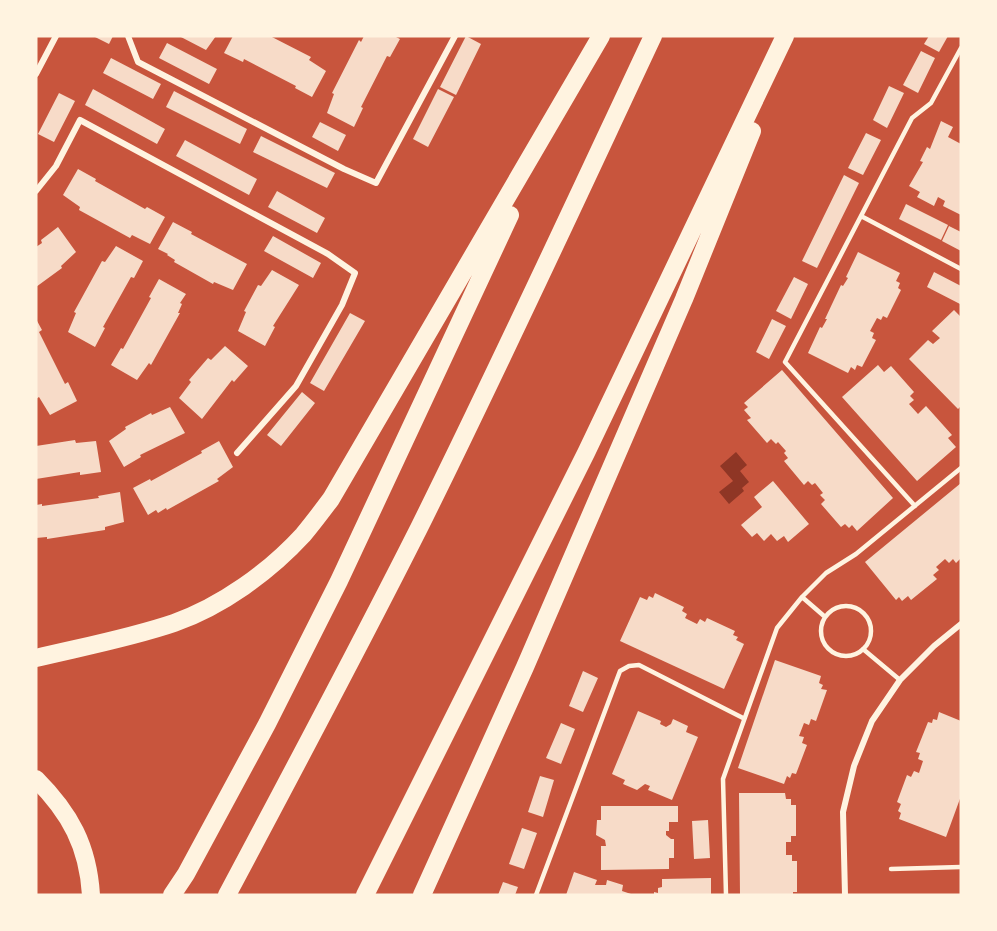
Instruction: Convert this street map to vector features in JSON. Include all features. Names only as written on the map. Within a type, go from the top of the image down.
[{"type":"highway","points":[[36,658],[175,622],[210,607],[238,590],[273,563],[303,535],[332,499],[601,36]]},
{"type":"highway","points":[[227,895],[327,708],[424,517],[507,348],[653,36]]},
{"type":"highway","points":[[365,895],[586,453],[785,36]]},
{"type":"highway","points":[[422,895],[525,668],[680,310],[791,36]]},
{"type":"highway","points":[[172,895],[186,874],[267,724],[339,580],[561,108]]},
{"type":"highway","points":[[36,780],[55,798],[75,829],[86,857],[91,895]]},
{"type":"street","points":[[36,74],[56,36]]},
{"type":"street","points":[[128,36],[138,62],[344,169],[376,183],[455,36]]},
{"type":"street","points":[[36,191],[56,166],[81,120],[328,254],[355,273],[342,305],[296,386],[237,453]]},
{"type":"street","points":[[845,895],[843,812],[854,766],[872,721],[900,680],[934,646],[961,624]]},
{"type":"lane","points":[[915,506],[785,363],[912,118],[932,103],[961,48]]},
{"type":"lane","points":[[861,216],[961,269]]},
{"type":"lane","points":[[726,895],[723,779],[777,628],[802,597],[826,573],[856,554],[961,468]]},
{"type":"lane","points":[[802,597],[824,616]]},
{"type":"lane","points":[[846,605],[862,611],[867,618],[871,634],[863,649],[848,657],[840,656],[826,647],[820,632],[824,616],[838,606],[846,605]]},
{"type":"lane","points":[[863,649],[900,680]]},
{"type":"lane","points":[[536,895],[620,671],[628,666],[639,665],[743,718]]},
{"type":"lane","points":[[891,869],[961,867]]},
{"type":"shaded area","points":[[736,452],[747,465],[740,471],[749,482],[742,488],[744,491],[729,504],[719,492],[733,481],[720,466]]},
{"type":"building","points":[[93,36],[113,36],[109,44]]},
{"type":"building","points":[[179,36],[216,36],[206,50]]},
{"type":"building","points":[[233,36],[270,36],[311,57],[309,60],[326,71],[312,97],[244,59],[243,62],[224,53]]},
{"type":"building","points":[[364,36],[394,36],[400,39],[390,57],[387,56],[361,107],[363,108],[354,127],[327,113],[334,94],[332,93],[359,40],[361,42]]},
{"type":"building","points":[[466,36],[481,44],[456,95],[440,87]]},
{"type":"building","points":[[929,36],[948,36],[939,52],[924,44]]},
{"type":"building","points":[[167,43],[217,69],[209,84],[159,58]]},
{"type":"building","points":[[921,51],[935,58],[918,93],[903,85]]},
{"type":"building","points":[[111,58],[161,84],[153,99],[103,73]]},
{"type":"building","points":[[889,86],[904,93],[887,128],[873,120]]},
{"type":"building","points":[[93,89],[165,129],[157,144],[85,105]]},
{"type":"building","points":[[438,89],[454,97],[428,147],[413,139]]},
{"type":"building","points":[[174,91],[247,129],[240,144],[166,107]]},
{"type":"building","points":[[59,93],[75,101],[54,142],[38,134]]},
{"type":"building","points":[[941,121],[953,127],[948,137],[961,144],[961,215],[943,206],[945,201],[938,197],[934,206],[917,197],[920,192],[909,186],[923,162],[920,161],[927,147],[930,149]]},
{"type":"building","points":[[320,122],[346,135],[338,151],[312,137]]},
{"type":"building","points":[[866,133],[881,140],[863,175],[848,168]]},
{"type":"building","points":[[261,136],[335,173],[327,188],[253,152]]},
{"type":"building","points":[[185,140],[257,179],[249,195],[176,156]]},
{"type":"building","points":[[78,169],[145,209],[147,207],[165,217],[150,244],[132,235],[130,238],[79,210],[80,207],[63,195]]},
{"type":"building","points":[[844,175],[859,183],[817,268],[802,261]]},
{"type":"building","points":[[277,191],[325,218],[317,233],[268,207]]},
{"type":"building","points":[[906,204],[948,225],[941,240],[899,219]]},
{"type":"building","points":[[173,222],[247,264],[233,290],[214,282],[213,284],[174,262],[175,260],[168,254],[158,249]]},
{"type":"building","points":[[949,226],[961,232],[961,251],[942,241]]},
{"type":"building","points":[[58,227],[76,252],[61,266],[62,268],[36,287],[36,247],[42,243],[41,240]]},
{"type":"building","points":[[273,236],[321,263],[313,278],[264,251]]},
{"type":"building","points":[[116,246],[143,261],[134,278],[131,277],[103,327],[105,328],[95,347],[68,332],[76,313],[74,312],[102,261],[105,262]]},
{"type":"building","points":[[858,252],[900,273],[896,281],[900,283],[898,288],[901,290],[887,318],[883,316],[881,320],[877,318],[870,331],[874,333],[872,338],[876,340],[862,367],[857,365],[855,370],[851,367],[848,373],[808,353],[820,327],[822,328],[827,319],[825,319],[841,285],[843,286],[848,278],[846,277]]},
{"type":"building","points":[[272,270],[299,285],[273,326],[275,327],[265,346],[238,331],[246,312],[244,311],[258,285],[261,286]]},
{"type":"building","points":[[934,272],[961,286],[960,304],[927,287]]},
{"type":"building","points":[[794,277],[808,284],[791,319],[776,311]]},
{"type":"building","points":[[159,279],[186,294],[180,303],[182,304],[178,313],[180,313],[151,365],[149,363],[137,380],[111,365],[121,348],[123,349]]},
{"type":"building","points":[[954,310],[961,317],[961,406],[958,409],[909,359],[928,340],[933,344],[940,338],[932,331]]},
{"type":"building","points":[[350,313],[365,321],[324,391],[310,383]]},
{"type":"building","points":[[36,319],[42,330],[39,332],[65,384],[68,382],[77,401],[50,415],[39,397],[36,399]]},
{"type":"building","points":[[772,319],[786,326],[769,359],[756,352]]},
{"type":"building","points":[[225,346],[248,366],[234,382],[232,380],[202,419],[179,398],[191,382],[189,380],[208,358],[211,360]]},
{"type":"building","points":[[878,365],[884,372],[891,366],[914,392],[910,396],[914,400],[909,404],[918,414],[926,406],[952,435],[948,438],[956,447],[917,481],[842,397]]},
{"type":"building","points":[[782,370],[893,498],[857,531],[852,525],[849,528],[845,524],[841,527],[821,504],[825,500],[820,495],[823,493],[815,483],[812,485],[808,481],[804,485],[784,461],[788,458],[784,453],[786,451],[778,442],[776,444],[771,439],[767,443],[747,420],[751,418],[744,410],[748,407],[744,403]]},
{"type":"building","points":[[302,392],[315,403],[281,446],[267,435]]},
{"type":"building","points":[[170,407],[185,433],[140,455],[141,457],[124,467],[109,441],[126,429],[125,427],[151,413],[152,415]]},
{"type":"building","points":[[75,440],[76,443],[96,441],[101,472],[80,475],[80,472],[36,479],[36,446]]},
{"type":"building","points":[[219,441],[233,467],[217,479],[219,481],[167,510],[166,508],[158,513],[156,510],[148,515],[133,488],[150,479],[151,481]]},
{"type":"building","points":[[773,481],[809,524],[788,542],[784,536],[777,541],[771,534],[764,541],[757,533],[752,537],[741,525],[762,507],[754,497]]},
{"type":"building","points":[[961,483],[961,558],[956,563],[953,559],[949,563],[945,559],[936,567],[939,570],[933,575],[937,579],[911,600],[908,596],[902,601],[899,597],[896,600],[865,562]]},
{"type":"building","points":[[120,492],[124,522],[105,527],[105,530],[47,539],[47,537],[36,538],[36,505],[99,498],[98,496]]},
{"type":"building","points":[[655,593],[684,607],[682,611],[687,614],[685,618],[697,624],[700,619],[705,622],[707,618],[735,631],[733,635],[738,637],[736,640],[744,644],[724,689],[620,641],[640,597],[647,600],[649,596],[653,598]]},
{"type":"building","points":[[775,660],[821,676],[819,683],[823,685],[821,689],[827,690],[816,721],[811,719],[809,725],[804,723],[799,736],[804,737],[802,743],[807,745],[796,774],[792,773],[790,778],[787,776],[784,784],[738,768]]},
{"type":"building","points":[[583,671],[598,678],[583,712],[569,706]]},
{"type":"building","points":[[638,711],[661,721],[660,724],[666,727],[673,719],[688,726],[686,732],[698,737],[672,800],[648,790],[650,786],[645,784],[637,790],[623,784],[625,780],[612,774]]},
{"type":"building","points":[[939,712],[961,721],[961,796],[946,837],[899,819],[901,813],[898,811],[901,804],[897,802],[907,775],[911,777],[914,771],[919,773],[923,761],[918,759],[920,753],[916,752],[928,722],[932,723],[933,719],[937,720]]},
{"type":"building","points":[[561,723],[575,729],[561,764],[546,758]]},
{"type":"building","points":[[540,776],[554,780],[543,817],[528,812]]},
{"type":"building","points":[[739,793],[785,793],[786,799],[791,799],[791,805],[796,805],[796,836],[791,836],[791,842],[786,842],[786,855],[792,855],[792,861],[797,861],[797,892],[793,892],[793,895],[740,895]]},
{"type":"building","points":[[601,806],[678,806],[678,822],[669,822],[669,831],[666,831],[666,835],[674,839],[674,858],[669,858],[669,869],[601,870],[601,846],[606,846],[605,840],[596,835],[597,820],[601,820]]},
{"type":"building","points":[[708,820],[710,858],[694,859],[692,821]]},
{"type":"building","points":[[522,828],[537,833],[524,869],[509,864]]},
{"type":"building","points":[[574,872],[597,880],[595,885],[606,885],[607,880],[623,885],[622,891],[634,895],[566,895]]},
{"type":"building","points":[[711,878],[711,895],[654,895],[654,892],[658,893],[658,888],[662,887],[662,879]]},
{"type":"building","points":[[503,882],[518,887],[515,895],[498,895]]}]
